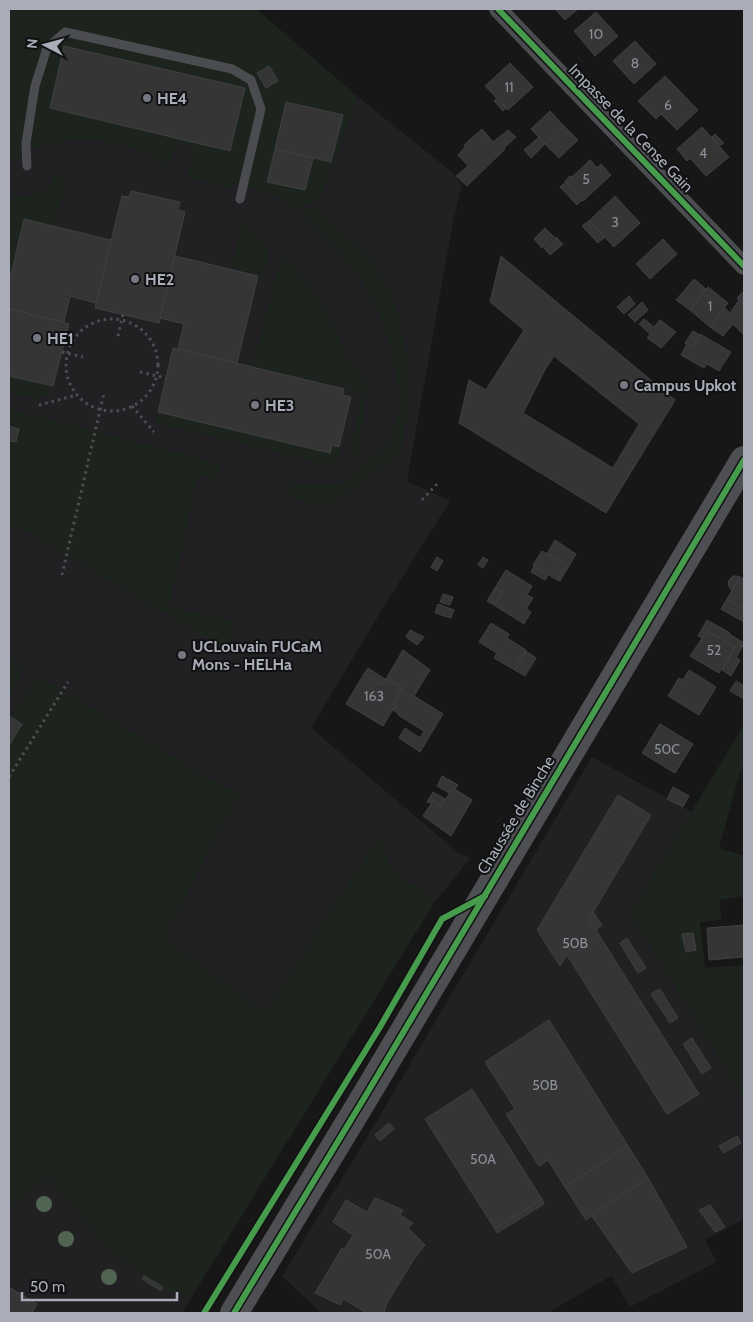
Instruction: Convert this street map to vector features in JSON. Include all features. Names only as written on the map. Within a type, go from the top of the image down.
[{"type":"main road","name":"Chaussée de Binche","points":[[234,1313],[744,460]]},
{"type":"street","name":"Impasse de la Cense Gain","points":[[498,9],[744,266]]},
{"type":"lane","points":[[26,166],[26,143],[35,86],[47,48],[65,32],[232,70],[251,80],[261,109],[240,198]]},
{"type":"path","points":[[118,336],[123,314]]},
{"type":"path","points":[[108,319],[122,320],[134,324],[145,332],[153,343],[157,355],[157,376],[150,393],[140,402],[118,411],[101,410],[86,403],[71,386],[67,375],[66,364],[68,354],[72,342],[87,326],[108,319]]},
{"type":"path","points":[[62,352],[83,357]]},
{"type":"path","points":[[140,372],[166,378]]},
{"type":"path","points":[[62,575],[104,393]]},
{"type":"path","points":[[38,405],[77,395]]},
{"type":"path","points":[[132,406],[154,432]]},
{"type":"path","points":[[422,500],[437,484]]},
{"type":"path","points":[[9,777],[68,682]]},
{"type":"shaded area","name":"UCLouvain FUCaM Mons - HELHa","points":[[9,9],[256,9],[358,97],[452,172],[462,185],[453,221],[407,481],[450,501],[311,728],[460,854],[470,858],[432,906],[182,1313],[9,1313]]},
{"type":"shaded area","points":[[9,9],[256,9],[358,97],[320,199],[295,208],[270,193],[237,183],[228,188],[188,177],[192,146],[179,142],[168,167],[149,153],[97,139],[70,141],[30,148],[48,36],[20,158],[9,162]]},
{"type":"shaded area","points":[[54,173],[67,175],[55,226],[25,219],[9,286],[9,199],[47,191]]},
{"type":"shaded area","points":[[307,208],[316,208],[374,262],[396,304],[410,370],[410,400],[401,453],[328,506],[287,497],[291,483],[341,483],[390,444],[401,402],[386,334],[374,301],[355,270],[301,212]]},
{"type":"shaded area","points":[[254,217],[247,229],[270,247],[264,274],[261,275],[231,268],[243,222]]},
{"type":"shaded area","points":[[281,256],[295,269],[317,296],[333,323],[347,360],[367,382],[360,449],[349,463],[361,396],[344,387],[252,368]]},
{"type":"shaded area","points":[[9,375],[51,385],[49,398],[41,396],[40,400],[9,392]]},
{"type":"shaded area","points":[[9,409],[222,464],[217,480],[198,476],[169,607],[234,621],[228,650],[14,524],[9,532],[9,442],[14,443],[21,425],[19,429],[9,426]]},
{"type":"shaded area","points":[[159,411],[331,453],[332,446],[339,447],[339,460],[325,464],[156,423]]},
{"type":"shaded area","points":[[9,660],[24,669],[9,696]]},
{"type":"shaded area","points":[[39,677],[220,785],[240,793],[163,938],[265,1012],[377,840],[381,841],[387,854],[389,866],[395,874],[428,894],[432,906],[190,1299],[157,1285],[110,1250],[48,1176],[9,1206],[9,746],[22,724],[12,717]]},
{"type":"shaded area","points":[[744,725],[744,770],[741,769],[719,848],[744,856],[744,896],[720,900],[721,920],[700,922],[705,968],[744,965],[744,1098],[630,913]]},
{"type":"shaded area","points":[[592,757],[692,812],[630,913],[744,1098],[744,1219],[705,1240],[717,1262],[630,1307],[611,1276],[548,1313],[321,1313],[282,1276],[361,1147]]},
{"type":"building","points":[[555,9],[578,9],[565,20]]},
{"type":"building","points":[[596,12],[618,36],[595,56],[574,31]]},
{"type":"building","points":[[635,41],[656,64],[634,84],[613,61]]},
{"type":"building","name":"HE4","points":[[64,46],[245,88],[230,151],[50,108]]},
{"type":"building","points":[[510,63],[533,87],[508,110],[485,86]]},
{"type":"building","points":[[269,66],[278,81],[266,88],[257,73]]},
{"type":"building","points":[[665,76],[698,110],[677,130],[661,114],[656,119],[638,101]]},
{"type":"building","points":[[497,98],[506,108],[503,111],[494,101]]},
{"type":"building","points":[[286,102],[343,115],[331,162],[275,149]]},
{"type":"building","points":[[550,111],[564,126],[545,144],[531,129]]},
{"type":"building","points":[[564,126],[578,140],[559,158],[545,144]]},
{"type":"building","points":[[702,127],[729,157],[706,176],[690,158],[687,161],[677,149]]},
{"type":"building","points":[[482,129],[493,142],[508,130],[516,137],[467,186],[456,176],[468,166],[458,155],[465,147],[464,145]]},
{"type":"building","points":[[715,134],[724,143],[719,146],[712,137]]},
{"type":"building","points":[[539,137],[545,144],[531,158],[524,150]]},
{"type":"building","points":[[275,149],[313,158],[305,190],[267,182]]},
{"type":"building","points":[[590,160],[597,168],[601,164],[611,175],[583,201],[565,181]]},
{"type":"building","points":[[566,182],[582,200],[577,205],[560,187]]},
{"type":"building","name":"HE2","points":[[131,191],[180,202],[178,210],[185,212],[159,323],[95,308],[122,196],[129,197]]},
{"type":"building","points":[[615,196],[640,223],[614,247],[589,221]]},
{"type":"building","points":[[24,219],[111,240],[96,303],[70,296],[64,322],[9,309],[9,283]]},
{"type":"building","points":[[589,221],[605,237],[598,243],[582,226]]},
{"type":"building","points":[[545,228],[554,237],[542,248],[534,239]]},
{"type":"building","points":[[556,237],[563,244],[550,255],[544,248]]},
{"type":"building","points":[[663,239],[677,254],[650,279],[636,264]]},
{"type":"building","points":[[175,256],[258,276],[237,363],[178,349],[184,324],[160,318]]},
{"type":"building","name":"Campus Upkot","points":[[501,256],[675,400],[606,513],[459,423],[469,380],[486,390],[524,330],[490,302]],"holes":[[[554,356],[639,424],[613,468],[523,413]]]},
{"type":"building","points":[[694,279],[706,289],[690,310],[676,300]]},
{"type":"building","points":[[708,287],[728,303],[710,327],[690,310]]},
{"type":"building","points":[[744,291],[744,305],[737,298]]},
{"type":"building","points":[[629,296],[635,304],[624,314],[617,307]]},
{"type":"building","points":[[739,300],[744,305],[744,335],[733,324],[723,336],[710,327],[725,308],[730,313]]},
{"type":"building","points":[[642,302],[648,310],[635,322],[628,315]]},
{"type":"building","name":"HE1","points":[[9,309],[69,324],[53,386],[9,376]]},
{"type":"building","points":[[644,319],[654,327],[660,320],[676,332],[661,348],[647,338],[650,334],[639,324]]},
{"type":"building","points":[[693,331],[700,335],[693,347],[685,343]]},
{"type":"building","points":[[700,334],[731,352],[719,371],[707,364],[704,368],[681,355],[687,344],[693,347]]},
{"type":"building","name":"HE3","points":[[173,348],[344,389],[343,395],[351,397],[339,447],[332,445],[330,453],[158,412]]},
{"type":"building","points":[[9,426],[19,429],[16,442],[9,441]]},
{"type":"building","points":[[555,540],[576,554],[560,581],[557,580],[566,565],[547,554]]},
{"type":"building","points":[[542,551],[566,565],[557,580],[533,565]]},
{"type":"building","points":[[437,557],[443,561],[437,571],[431,567]]},
{"type":"building","points":[[483,557],[488,560],[483,568],[478,565]]},
{"type":"building","points":[[534,566],[548,575],[545,580],[531,572]]},
{"type":"building","points":[[506,570],[532,586],[527,595],[533,598],[526,609],[531,612],[524,624],[494,605],[502,592],[495,588]]},
{"type":"building","points":[[733,576],[740,577],[732,591],[728,585],[729,580]]},
{"type":"building","points":[[740,577],[744,580],[744,610],[727,599]]},
{"type":"building","points":[[495,588],[502,592],[494,605],[487,601]]},
{"type":"building","points":[[443,594],[453,597],[450,605],[440,602]]},
{"type":"building","points":[[727,599],[744,610],[744,622],[721,609]]},
{"type":"building","points":[[438,604],[454,610],[451,618],[435,613]]},
{"type":"building","points":[[707,620],[744,643],[736,658],[740,660],[731,676],[722,670],[735,647],[707,631],[702,638],[698,636]]},
{"type":"building","points":[[491,623],[509,634],[507,638],[526,650],[515,670],[494,658],[497,653],[479,642]]},
{"type":"building","points":[[410,630],[424,637],[417,645],[406,637]]},
{"type":"building","points":[[707,631],[735,647],[719,673],[690,656]]},
{"type":"building","points":[[403,650],[430,670],[414,696],[443,714],[420,752],[399,738],[405,728],[420,738],[424,731],[393,710],[395,706],[393,704],[402,688],[386,679]]},
{"type":"building","points":[[526,651],[536,658],[525,676],[515,670]]},
{"type":"building","points":[[368,668],[385,679],[382,685],[364,674]]},
{"type":"building","points":[[689,670],[716,687],[699,715],[668,696],[679,678],[683,680]]},
{"type":"building","points":[[364,674],[382,685],[386,679],[402,688],[393,704],[395,706],[383,726],[346,704]]},
{"type":"building","points":[[736,681],[744,686],[744,699],[730,691]]},
{"type":"building","points":[[9,716],[22,724],[9,746]]},
{"type":"building","points":[[660,724],[693,744],[675,773],[642,753]]},
{"type":"building","points":[[442,776],[458,785],[449,793],[437,786]]},
{"type":"building","points":[[673,787],[689,796],[683,807],[667,799]]},
{"type":"building","points":[[453,788],[472,800],[451,836],[423,816],[433,801],[441,806]]},
{"type":"building","points":[[433,792],[445,799],[441,806],[433,801],[431,803],[427,802]]},
{"type":"building","points":[[618,795],[651,815],[589,919],[699,1094],[667,1114],[567,955],[560,966],[537,930]]},
{"type":"building","points":[[593,912],[602,925],[596,930],[589,919]]},
{"type":"building","points":[[744,925],[744,957],[709,960],[707,928]]},
{"type":"building","points":[[693,933],[696,950],[686,952],[682,934]]},
{"type":"building","points":[[627,938],[646,968],[638,973],[620,943]]},
{"type":"building","points":[[660,989],[678,1018],[670,1023],[651,994]]},
{"type":"building","points":[[549,1020],[628,1146],[565,1187],[548,1160],[539,1166],[506,1114],[515,1109],[485,1062]]},
{"type":"building","points":[[692,1038],[711,1068],[702,1074],[683,1044]]},
{"type":"building","points":[[472,1089],[542,1199],[495,1229],[425,1119]]},
{"type":"building","points":[[389,1123],[394,1129],[380,1141],[375,1135]]},
{"type":"building","points":[[737,1136],[741,1143],[723,1153],[719,1146]]},
{"type":"building","points":[[628,1146],[648,1178],[586,1220],[565,1187]]},
{"type":"building","points":[[648,1178],[687,1247],[632,1273],[591,1215]]},
{"type":"building","points":[[375,1198],[403,1210],[400,1215],[413,1223],[408,1228],[425,1245],[414,1259],[387,1303],[384,1313],[367,1313],[343,1299],[340,1305],[315,1293],[342,1248],[344,1250],[353,1235],[333,1222],[346,1200],[367,1212]]},
{"type":"building","points":[[542,1199],[544,1204],[497,1233],[495,1229]]},
{"type":"building","points":[[710,1205],[725,1227],[715,1232],[699,1210]]},
{"type":"building","points":[[144,1276],[163,1287],[161,1291],[142,1279]]},
{"type":"building","points":[[9,1287],[37,1304],[32,1313],[9,1313]]},
{"type":"cycle path","points":[[498,9],[744,266]]},
{"type":"cycle path","points":[[234,1313],[744,460]]},
{"type":"cycle path","points":[[204,1313],[380,1027],[442,919],[485,896]]},
{"type":"place","name":"HE4","points":[[147,98]]},
{"type":"place","name":"HE2","points":[[135,279]]},
{"type":"place","name":"HE1","points":[[37,338]]},
{"type":"place","name":"Campus Upkot","points":[[624,385]]},
{"type":"place","name":"HE3","points":[[255,405]]},
{"type":"place","name":"UCLouvain FUCaM Mons - HELHa","points":[[182,655]]}]
